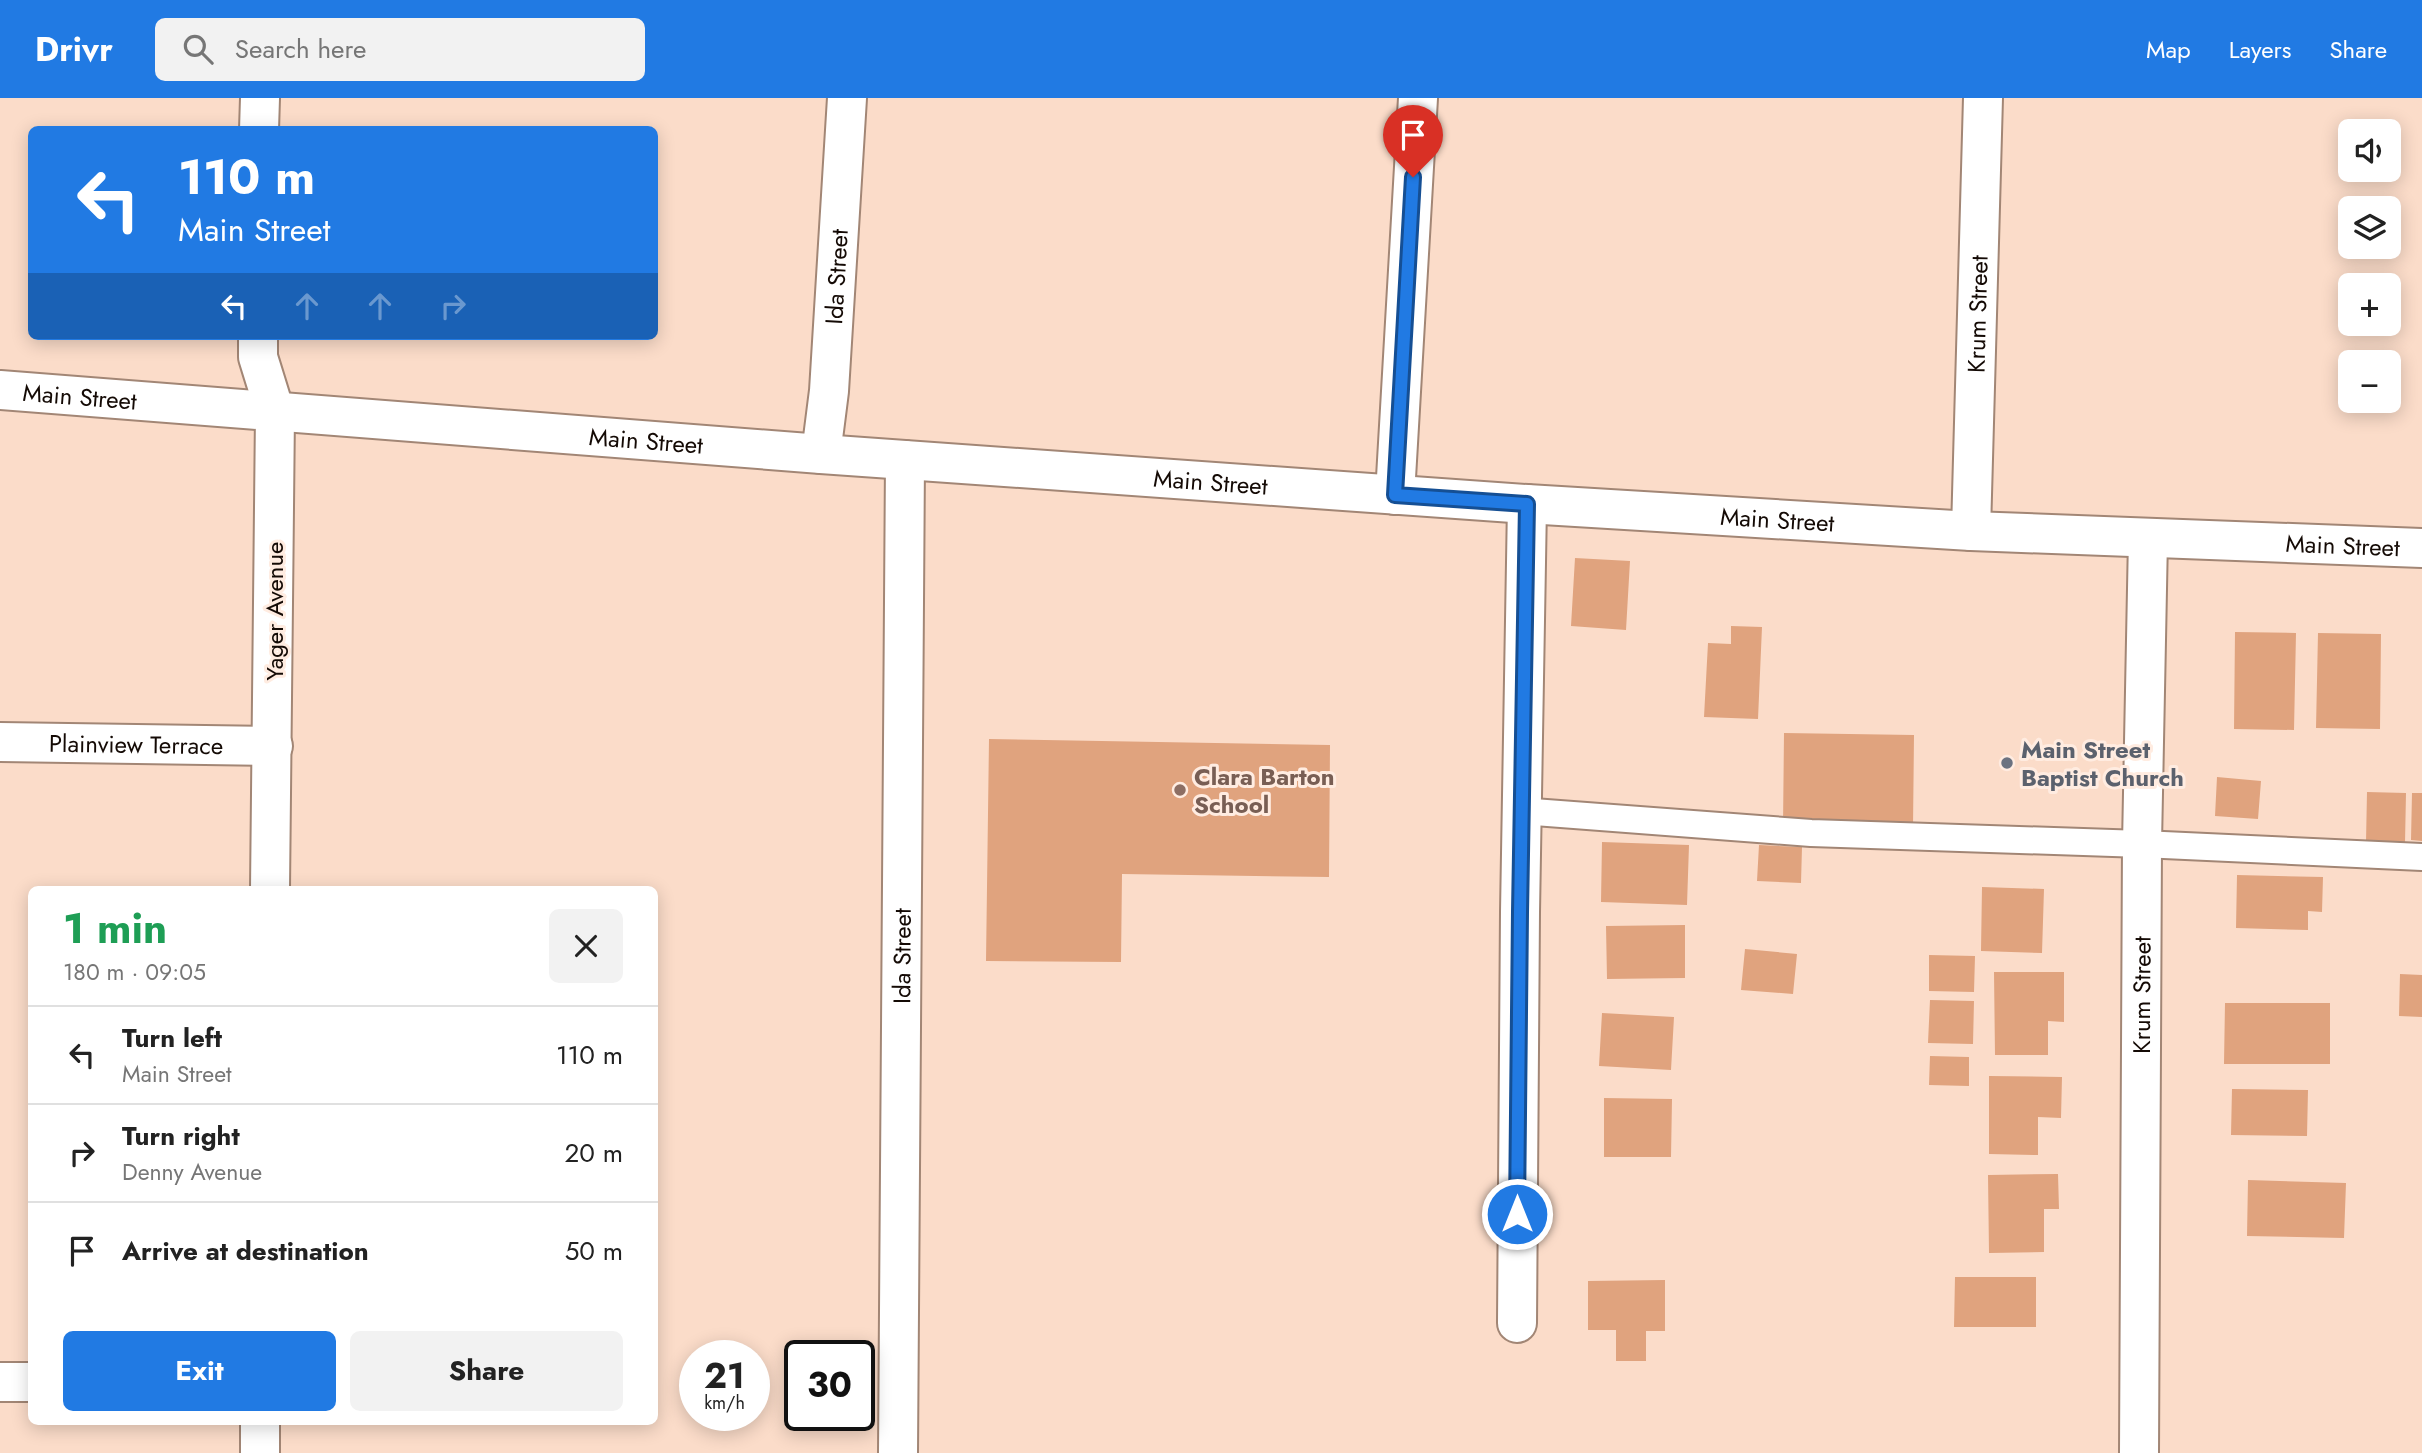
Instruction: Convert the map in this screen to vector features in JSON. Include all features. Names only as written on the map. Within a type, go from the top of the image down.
[{"type":"street","points":[[259,126],[260,98]]},
{"type":"street","name":"Ida Street","points":[[821,454],[829,391],[847,98]]},
{"type":"street","points":[[1395,495],[1418,98]]},
{"type":"street","name":"Krum Street","points":[[1970,531],[1983,98]]},
{"type":"street","name":"Yager Avenue","points":[[258,340],[258,357],[275,412],[270,886]]},
{"type":"street","name":"Main Street","points":[[0,390],[821,454],[1527,504],[1970,531],[2422,548]]},
{"type":"street","name":"Ida Street","points":[[898,1453],[905,460]]},
{"type":"street","points":[[1517,1323],[1521,811],[1527,504]]},
{"type":"street","name":"Krum Street","points":[[2139,1453],[2142,844],[2148,538]]},
{"type":"street","name":"Plainview Terrace","points":[[0,742],[273,746]]},
{"type":"street","points":[[0,1382],[28,1382]]},
{"type":"street","points":[[260,1425],[260,1453]]},
{"type":"lane","points":[[1521,811],[1811,833],[2422,857]]},
{"type":"building","points":[[1575,558],[1630,561],[1626,630],[1571,626]]},
{"type":"building","points":[[1731,626],[1762,627],[1758,719],[1704,717],[1708,643],[1731,644]]},
{"type":"building","points":[[2235,632],[2296,633],[2294,730],[2234,729]]},
{"type":"building","points":[[2318,633],[2381,634],[2380,729],[2316,728]]},
{"type":"building","points":[[1784,733],[1914,735],[1913,828],[1783,827]]},
{"type":"building","points":[[989,739],[1330,745],[1329,877],[1122,874],[1121,962],[986,961]]},
{"type":"building","points":[[2217,777],[2261,781],[2258,819],[2215,816]]},
{"type":"building","points":[[2367,792],[2406,793],[2405,843],[2366,842]]},
{"type":"building","points":[[2412,793],[2422,793],[2422,841],[2411,840]]},
{"type":"building","points":[[1602,842],[1689,845],[1687,905],[1601,902]]},
{"type":"building","points":[[1759,845],[1802,847],[1801,883],[1757,881]]},
{"type":"building","points":[[2237,875],[2323,877],[2322,912],[2308,911],[2308,930],[2236,928]]},
{"type":"building","points":[[1982,887],[2044,889],[2042,953],[1981,951]]},
{"type":"building","points":[[1685,925],[1685,978],[1607,979],[1606,926]]},
{"type":"building","points":[[1745,949],[1797,954],[1793,994],[1741,990]]},
{"type":"building","points":[[1929,955],[1975,956],[1974,992],[1929,991]]},
{"type":"building","points":[[1994,972],[2064,972],[2064,1022],[2048,1021],[2048,1055],[1995,1055]]},
{"type":"building","points":[[2400,974],[2422,975],[2422,1017],[2399,1016]]},
{"type":"building","points":[[1930,1000],[1974,1001],[1973,1044],[1928,1043]]},
{"type":"building","points":[[2225,1003],[2330,1003],[2330,1064],[2224,1064]]},
{"type":"building","points":[[1602,1013],[1674,1017],[1671,1070],[1599,1066]]},
{"type":"building","points":[[1930,1056],[1969,1057],[1969,1086],[1929,1085]]},
{"type":"building","points":[[1989,1076],[2062,1077],[2061,1118],[2038,1117],[2038,1155],[1989,1154]]},
{"type":"building","points":[[2232,1089],[2308,1090],[2307,1136],[2231,1135]]},
{"type":"building","points":[[1604,1098],[1672,1099],[1671,1157],[1604,1157]]},
{"type":"building","points":[[2058,1174],[2059,1209],[2044,1209],[2044,1252],[1989,1253],[1988,1175]]},
{"type":"building","points":[[2248,1180],[2346,1183],[2344,1238],[2247,1236]]},
{"type":"building","points":[[1955,1277],[2036,1277],[2036,1327],[1954,1327]]},
{"type":"building","points":[[1665,1280],[1665,1331],[1646,1331],[1646,1361],[1616,1361],[1616,1330],[1588,1330],[1588,1281]]},
{"type":"place","name":"Main Street Baptist Church","points":[[2007,763]]},
{"type":"place","name":"Clara Barton School","points":[[1180,790]]},
{"type":"route","points":[[1413,177],[1395,495],[1527,504],[1517,1214]]}]
